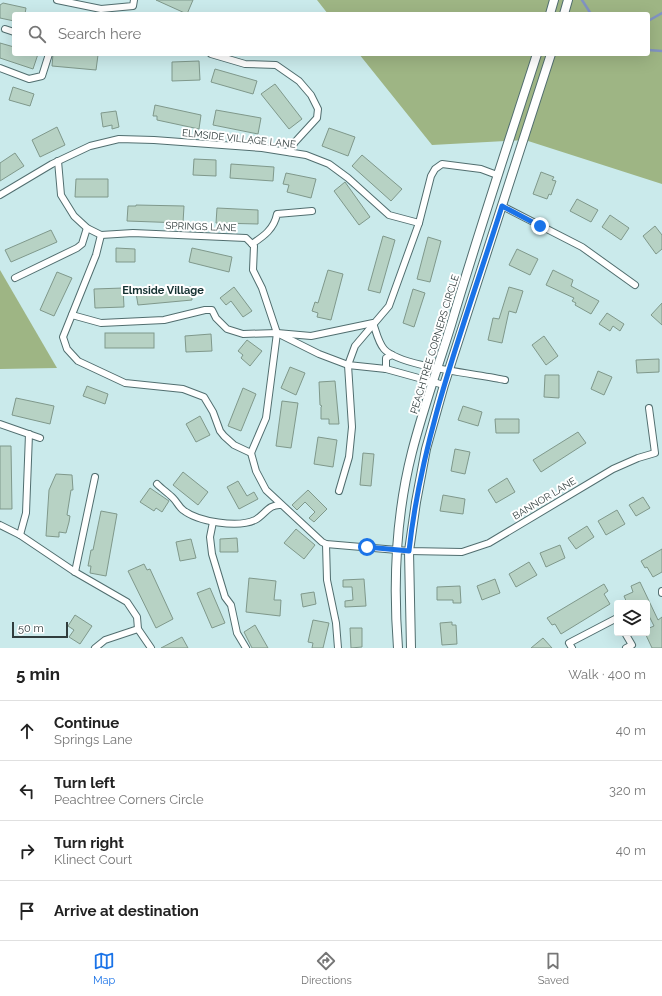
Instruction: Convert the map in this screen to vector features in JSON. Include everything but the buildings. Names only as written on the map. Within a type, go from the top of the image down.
[{"type":"street","points":[[57,0],[77,1],[100,12],[133,6],[134,0]]},
{"type":"street","points":[[551,12],[554,0]]},
{"type":"street","points":[[565,12],[568,0]]},
{"type":"street","points":[[5,29],[12,31]]},
{"type":"street","points":[[0,68],[29,79],[42,76],[47,56]]},
{"type":"street","points":[[218,56],[245,64],[276,65],[298,81],[311,95],[318,109],[317,118],[295,142],[289,152]]},
{"type":"street","name":"PEACHTREE CORNERS CIRCLE","points":[[398,648],[396,574],[397,550],[407,476],[432,382],[536,56]]},
{"type":"street","points":[[411,648],[408,583],[409,551],[426,449],[444,385],[550,56]]},
{"type":"street","name":"ELMSIDE VILLAGE LANE","points":[[0,195],[58,161],[90,146],[119,139],[262,148],[306,155],[329,164],[348,178],[389,215],[419,223]]},
{"type":"street","points":[[58,161],[61,195],[74,216],[87,228],[101,235],[96,255],[63,337],[67,349],[78,361],[125,382],[183,389],[204,397],[213,412],[220,431],[224,436],[234,444],[251,453],[262,483],[281,504],[322,542],[326,544],[397,550]]},
{"type":"street","points":[[339,491],[349,457],[352,426],[348,365],[355,346],[389,306],[419,223],[431,176],[435,169],[442,164],[481,169],[497,175]]},
{"type":"street","points":[[502,206],[582,247],[636,285]]},
{"type":"street","points":[[251,453],[266,418],[278,333],[262,288],[253,270],[254,246],[252,244],[270,231],[276,222],[277,214],[312,211]]},
{"type":"street","points":[[15,278],[77,248],[82,244],[87,228]]},
{"type":"street","name":"SPRINGS LANE","points":[[101,235],[133,233],[246,238],[252,244]]},
{"type":"street","points":[[72,315],[101,323],[164,320],[205,310],[212,310],[216,318],[227,329],[243,334],[278,333],[311,336],[373,323]]},
{"type":"street","points":[[373,323],[383,348],[392,355],[437,369],[505,380]]},
{"type":"street","points":[[278,333],[318,354],[348,365],[386,368],[444,385]]},
{"type":"street","points":[[386,368],[386,358],[392,355]]},
{"type":"street","name":"BANNOR LANE","points":[[397,550],[462,552],[489,543],[613,469],[638,458],[655,453],[649,408]]},
{"type":"street","points":[[0,424],[40,438]]},
{"type":"street","points":[[20,535],[26,513],[29,434]]},
{"type":"street","points":[[75,572],[94,477]]},
{"type":"street","points":[[157,484],[174,499],[183,510],[201,519],[213,522],[239,523],[253,521],[271,506],[281,504]]},
{"type":"street","points":[[213,522],[210,537],[212,554],[225,597],[231,605],[237,633],[246,648]]},
{"type":"street","points":[[0,525],[20,535],[75,572],[127,602],[137,617],[138,629],[151,648]]},
{"type":"street","points":[[326,544],[327,580],[336,623],[338,648]]},
{"type":"street","points":[[572,648],[569,643],[614,620]]},
{"type":"street","points":[[95,648],[105,640],[138,629]]},
{"type":"street","points":[[626,648],[632,645],[627,636]]},
{"type":"green space","points":[[317,0],[662,0],[662,184],[525,140],[432,145],[361,56],[650,56],[650,12],[326,12]]},
{"type":"green space","points":[[0,270],[57,368],[0,369]]},
{"type":"waterway","points":[[582,0],[590,12]]},
{"type":"waterway","points":[[650,20],[662,13]]},
{"type":"waterway","points":[[650,50],[662,51]]},
{"type":"district","name":"Elmside Village","points":[[163,290]]},
{"type":"route","points":[[367,547],[409,551],[412,524],[426,449],[444,385],[502,206],[540,226]]}]
